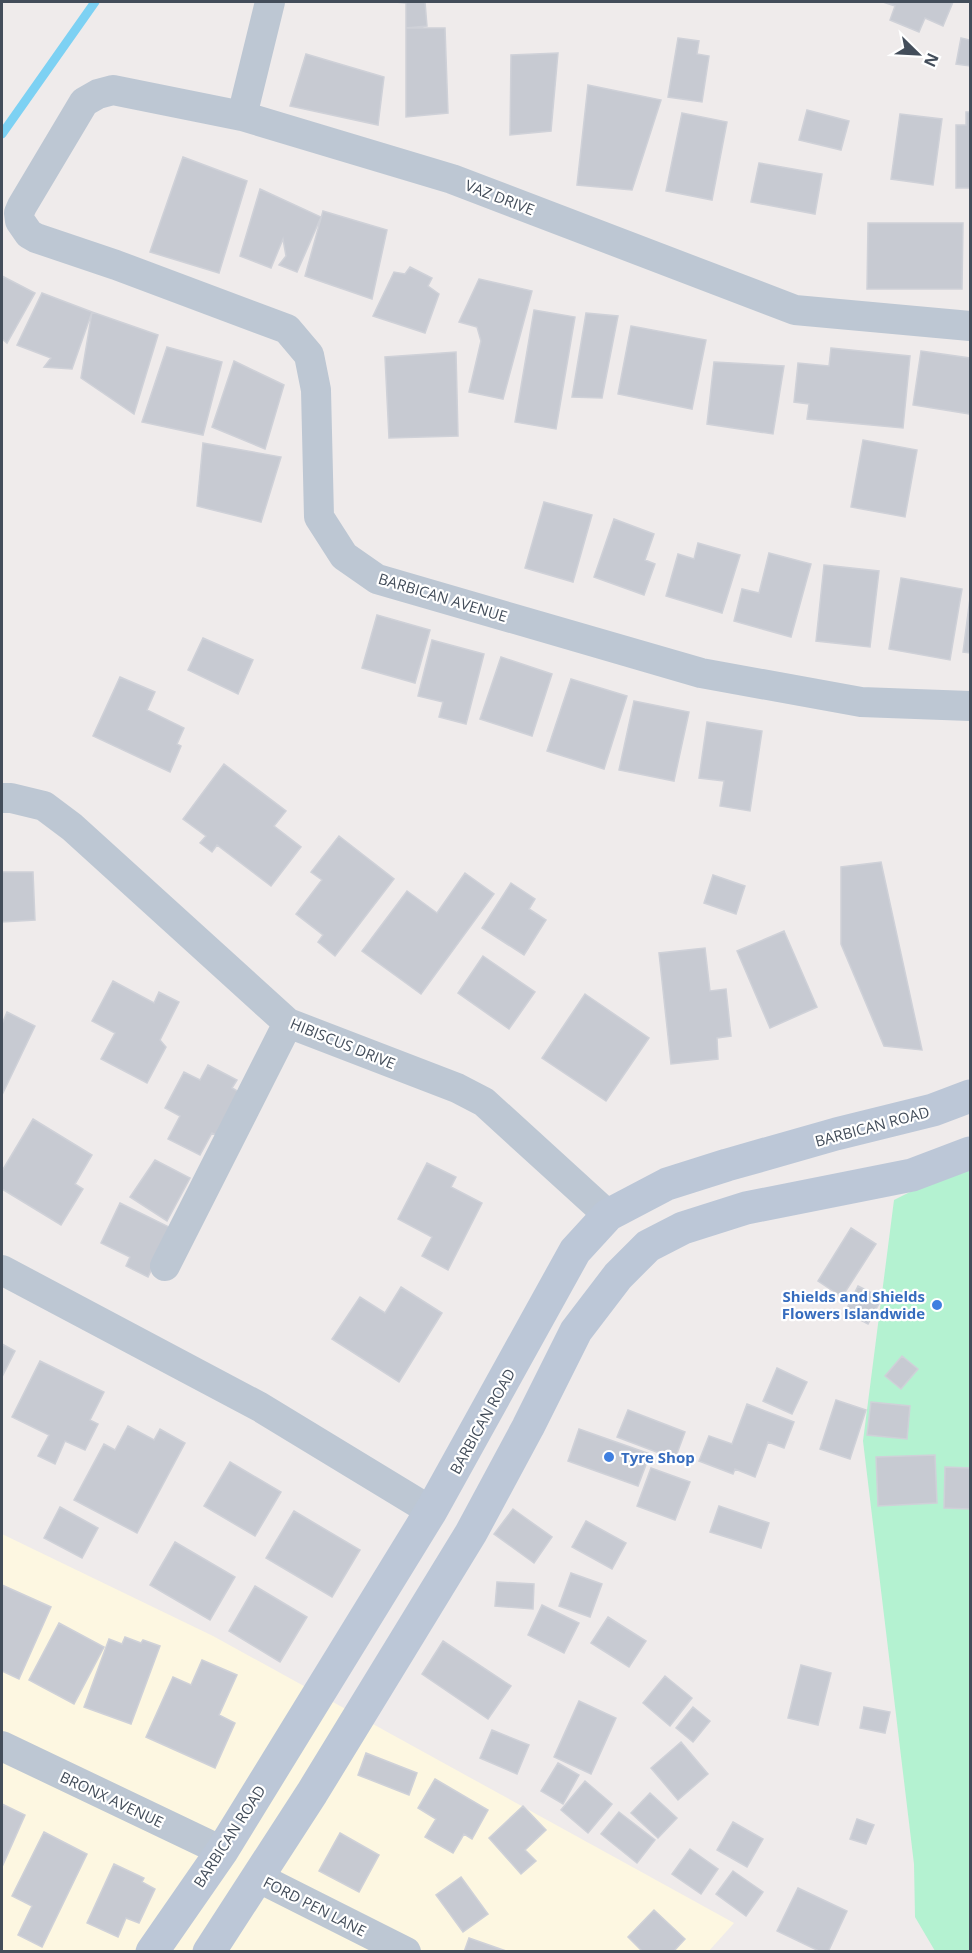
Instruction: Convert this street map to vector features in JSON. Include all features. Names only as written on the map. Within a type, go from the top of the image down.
[{"type":"main road","name":"BARBICAN ROAD","points":[[152,1952],[222,1851],[431,1511],[575,1251],[608,1215],[667,1184],[814,1140],[933,1110],[970,1096]]},
{"type":"main road","points":[[209,1952],[312,1793],[471,1533],[576,1331],[618,1276],[648,1246],[683,1228],[746,1208],[912,1176],[970,1153]]},
{"type":"street","points":[[242,116],[270,2]]},
{"type":"street","name":"VAZ DRIVE","points":[[53,152],[84,102],[98,94],[113,90],[242,116],[452,179],[795,310],[970,326]]},
{"type":"street","name":"BARBICAN AVENUE","points":[[53,152],[22,206],[20,221],[29,234],[287,329],[309,355],[316,390],[318,517],[344,556],[377,579],[701,673],[861,702],[970,706]]},
{"type":"street","name":"HIBISCUS DRIVE","points":[[2,798],[44,806],[72,827],[288,1023],[457,1088],[484,1102],[608,1215]]},
{"type":"street","points":[[165,1266],[288,1023]]},
{"type":"street","points":[[2,1270],[260,1407],[431,1511]]},
{"type":"street","name":"BRONX AVENUE","points":[[2,1746],[222,1851]]},
{"type":"street","name":"FORD PEN LANE","points":[[257,1877],[406,1952]]},
{"type":"shaded area","points":[[2,1534],[213,1636],[734,1923],[708,1952],[2,1951]]},
{"type":"green space","points":[[970,1162],[970,1951],[935,1951],[915,1917],[914,1864],[863,1441],[894,1200]]},
{"type":"building","points":[[395,2],[425,2],[427,26],[406,28],[406,3]]},
{"type":"building","points":[[883,2],[953,2],[943,26],[925,18],[919,32],[890,20],[895,6]]},
{"type":"building","points":[[406,28],[445,28],[448,113],[406,117]]},
{"type":"building","points":[[678,38],[699,41],[697,54],[709,56],[702,102],[668,97]]},
{"type":"building","points":[[961,38],[970,40],[970,66],[956,64]]},
{"type":"building","points":[[558,53],[551,131],[510,135],[511,55]]},
{"type":"building","points":[[306,54],[384,77],[378,125],[290,106]]},
{"type":"building","points":[[588,85],[661,100],[632,190],[577,185]]},
{"type":"building","points":[[807,110],[849,121],[841,150],[799,140]]},
{"type":"building","points":[[966,112],[970,112],[970,188],[956,188],[956,125],[966,125]]},
{"type":"building","points":[[682,113],[727,122],[712,200],[666,191]]},
{"type":"building","points":[[900,114],[942,119],[933,185],[891,179]]},
{"type":"building","points":[[183,157],[247,181],[219,273],[150,252]]},
{"type":"building","points":[[759,163],[822,174],[815,214],[751,202]]},
{"type":"building","points":[[260,189],[321,217],[297,272],[279,265],[286,256],[283,239],[271,268],[240,256]]},
{"type":"building","points":[[323,211],[387,230],[372,299],[305,276]]},
{"type":"building","points":[[868,223],[963,223],[962,289],[867,289]]},
{"type":"building","points":[[410,267],[432,278],[428,286],[439,294],[425,333],[373,316],[394,272],[405,274]]},
{"type":"building","points":[[2,276],[35,293],[7,343],[2,339]]},
{"type":"building","points":[[479,279],[532,291],[503,399],[469,392],[481,341],[477,327],[459,322]]},
{"type":"building","points":[[42,293],[92,312],[72,369],[44,367],[51,358],[17,345]]},
{"type":"building","points":[[534,310],[575,317],[556,429],[515,422]]},
{"type":"building","points":[[92,312],[158,335],[134,414],[81,378]]},
{"type":"building","points":[[586,313],[618,316],[602,398],[572,397]]},
{"type":"building","points":[[631,326],[706,340],[692,409],[618,394]]},
{"type":"building","points":[[167,347],[222,362],[203,435],[142,422]]},
{"type":"building","points":[[831,348],[910,356],[903,428],[807,419],[809,404],[794,402],[798,363],[829,366]]},
{"type":"building","points":[[921,351],[970,358],[970,414],[913,405]]},
{"type":"building","points":[[456,352],[458,436],[389,438],[385,357]]},
{"type":"building","points":[[234,361],[284,385],[265,449],[212,427]]},
{"type":"building","points":[[714,362],[784,366],[773,434],[707,424]]},
{"type":"building","points":[[863,440],[917,450],[905,517],[851,507]]},
{"type":"building","points":[[203,443],[281,457],[261,522],[197,506]]},
{"type":"building","points":[[544,502],[592,515],[573,582],[525,568]]},
{"type":"building","points":[[614,519],[654,534],[645,560],[655,564],[644,595],[594,577]]},
{"type":"building","points":[[698,543],[740,555],[722,613],[666,596],[678,554],[694,559]]},
{"type":"building","points":[[769,553],[811,564],[791,637],[734,621],[742,589],[759,593]]},
{"type":"building","points":[[824,565],[879,571],[870,647],[816,641]]},
{"type":"building","points":[[901,578],[962,589],[950,660],[889,649]]},
{"type":"building","points":[[970,598],[970,653],[963,652]]},
{"type":"building","points":[[377,615],[430,630],[415,683],[362,668]]},
{"type":"building","points":[[203,638],[253,660],[238,694],[188,670]]},
{"type":"building","points":[[432,640],[484,654],[466,724],[439,717],[443,702],[418,696]]},
{"type":"building","points":[[501,657],[552,674],[532,736],[480,719]]},
{"type":"building","points":[[120,677],[155,692],[147,710],[184,728],[177,744],[181,746],[170,772],[93,736]]},
{"type":"building","points":[[571,679],[627,696],[604,769],[547,751]]},
{"type":"building","points":[[634,701],[689,712],[674,781],[619,770]]},
{"type":"building","points":[[707,722],[762,731],[750,811],[720,806],[724,781],[699,778]]},
{"type":"building","points":[[224,764],[286,811],[274,826],[301,847],[271,886],[217,845],[212,852],[200,843],[206,836],[183,819]]},
{"type":"building","points":[[339,836],[394,879],[335,956],[318,942],[323,935],[296,914],[322,880],[311,872]]},
{"type":"building","points":[[881,862],[922,1050],[884,1046],[841,944],[841,867]]},
{"type":"building","points":[[2,872],[33,872],[35,920],[2,922]]},
{"type":"building","points":[[465,873],[494,894],[421,994],[362,951],[407,891],[437,913]]},
{"type":"building","points":[[713,875],[745,886],[736,914],[704,903]]},
{"type":"building","points":[[511,883],[535,899],[529,909],[546,920],[524,955],[482,928]]},
{"type":"building","points":[[784,931],[817,1007],[770,1028],[737,951]]},
{"type":"building","points":[[705,948],[710,991],[726,989],[731,1036],[717,1038],[718,1059],[671,1064],[659,953]]},
{"type":"building","points":[[483,956],[535,992],[509,1029],[458,993]]},
{"type":"building","points":[[113,981],[154,1003],[159,992],[179,1002],[160,1040],[166,1047],[147,1083],[101,1059],[115,1033],[92,1021]]},
{"type":"building","points":[[585,994],[649,1038],[606,1101],[542,1058]]},
{"type":"building","points":[[7,1012],[35,1026],[2,1095],[2,1024]]},
{"type":"building","points":[[208,1065],[237,1080],[232,1088],[246,1096],[224,1139],[212,1133],[200,1155],[168,1139],[180,1116],[165,1108],[184,1072],[200,1080]]},
{"type":"building","points":[[33,1119],[92,1155],[75,1184],[83,1189],[61,1225],[2,1189],[2,1171]]},
{"type":"building","points":[[155,1160],[190,1178],[167,1221],[130,1197]]},
{"type":"building","points":[[427,1163],[456,1177],[451,1187],[482,1203],[448,1270],[422,1256],[432,1237],[398,1219]]},
{"type":"building","points":[[120,1203],[171,1228],[148,1277],[126,1266],[130,1257],[101,1243]]},
{"type":"building","points":[[851,1228],[876,1244],[842,1297],[818,1281]]},
{"type":"building","points":[[858,1286],[882,1298],[868,1324],[845,1312]]},
{"type":"building","points":[[401,1287],[442,1313],[399,1382],[332,1339],[360,1297],[385,1313]]},
{"type":"building","points":[[2,1344],[15,1351],[2,1377]]},
{"type":"building","points":[[902,1356],[918,1369],[901,1389],[885,1376]]},
{"type":"building","points":[[40,1361],[104,1392],[90,1420],[98,1424],[85,1450],[65,1441],[55,1464],[38,1456],[49,1435],[12,1417]]},
{"type":"building","points":[[777,1368],[807,1382],[792,1414],[763,1401]]},
{"type":"building","points":[[836,1400],[866,1410],[850,1459],[820,1449]]},
{"type":"building","points":[[871,1402],[910,1406],[907,1439],[867,1435]]},
{"type":"building","points":[[747,1404],[794,1422],[784,1448],[768,1442],[755,1477],[735,1469],[733,1474],[699,1461],[709,1436],[732,1444]]},
{"type":"building","points":[[628,1410],[685,1432],[675,1459],[617,1437]]},
{"type":"building","points":[[128,1426],[154,1440],[160,1429],[185,1443],[137,1533],[74,1500],[104,1444],[115,1450]]},
{"type":"building","name":"Tyre Shop","points":[[579,1429],[650,1454],[638,1486],[568,1461]]},
{"type":"building","points":[[935,1455],[937,1503],[878,1506],[876,1457]]},
{"type":"building","points":[[230,1462],[281,1492],[255,1536],[204,1506]]},
{"type":"building","points":[[945,1467],[970,1468],[970,1509],[944,1508]]},
{"type":"building","points":[[651,1468],[690,1482],[675,1520],[637,1506]]},
{"type":"building","points":[[719,1506],[769,1523],[761,1548],[710,1532]]},
{"type":"building","points":[[60,1507],[98,1528],[82,1558],[44,1538]]},
{"type":"building","points":[[513,1509],[552,1537],[534,1563],[494,1534]]},
{"type":"building","points":[[294,1511],[360,1550],[332,1597],[266,1558]]},
{"type":"building","points":[[586,1521],[626,1543],[612,1569],[572,1547]]},
{"type":"building","points":[[175,1542],[235,1577],[210,1620],[150,1585]]},
{"type":"building","points":[[571,1573],[602,1584],[590,1617],[559,1606]]},
{"type":"building","points":[[497,1582],[534,1584],[533,1609],[495,1606]]},
{"type":"building","points":[[2,1585],[51,1607],[19,1679],[2,1671]]},
{"type":"building","points":[[255,1586],[307,1617],[280,1662],[229,1631]]},
{"type":"building","points":[[542,1605],[579,1623],[564,1653],[528,1635]]},
{"type":"building","points":[[608,1617],[646,1641],[629,1667],[591,1643]]},
{"type":"building","points":[[59,1623],[104,1647],[74,1704],[29,1680]]},
{"type":"building","points":[[125,1637],[141,1643],[143,1640],[160,1646],[131,1724],[84,1707],[109,1639],[122,1644]]},
{"type":"building","points":[[443,1641],[511,1686],[488,1719],[422,1674]]},
{"type":"building","points":[[202,1660],[237,1675],[219,1715],[235,1723],[215,1768],[146,1737],[173,1677],[191,1685]]},
{"type":"building","points":[[801,1665],[831,1673],[818,1725],[788,1718]]},
{"type":"building","points":[[665,1676],[692,1698],[670,1726],[643,1703]]},
{"type":"building","points":[[579,1701],[616,1718],[591,1774],[554,1757]]},
{"type":"building","points":[[693,1707],[710,1721],[693,1742],[676,1728]]},
{"type":"building","points":[[864,1707],[890,1712],[885,1733],[860,1728]]},
{"type":"building","points":[[492,1730],[529,1745],[517,1774],[480,1758]]},
{"type":"building","points":[[681,1742],[708,1774],[678,1800],[651,1768]]},
{"type":"building","points":[[366,1753],[417,1773],[409,1795],[358,1775]]},
{"type":"building","points":[[558,1763],[579,1775],[563,1804],[541,1791]]},
{"type":"building","points":[[435,1779],[488,1810],[472,1839],[464,1834],[453,1853],[425,1837],[436,1819],[418,1808]]},
{"type":"building","points":[[585,1781],[612,1804],[588,1833],[561,1810]]},
{"type":"building","points":[[650,1793],[677,1818],[658,1838],[631,1813]]},
{"type":"building","points":[[2,1804],[25,1815],[2,1867]]},
{"type":"building","points":[[523,1806],[546,1830],[525,1850],[536,1861],[521,1874],[489,1838]]},
{"type":"building","points":[[619,1812],[655,1840],[637,1863],[601,1834]]},
{"type":"building","points":[[857,1819],[874,1825],[866,1844],[850,1839]]},
{"type":"building","points":[[733,1822],[763,1839],[747,1867],[717,1850]]},
{"type":"building","points":[[44,1832],[87,1854],[42,1947],[18,1935],[32,1906],[12,1896]]},
{"type":"building","points":[[340,1833],[379,1855],[359,1892],[319,1871]]},
{"type":"building","points":[[690,1849],[718,1869],[701,1894],[672,1874]]},
{"type":"building","points":[[114,1864],[144,1878],[142,1882],[155,1889],[139,1923],[126,1918],[118,1937],[87,1923]]},
{"type":"building","points":[[733,1871],[763,1892],[746,1916],[716,1894]]},
{"type":"building","points":[[461,1877],[488,1914],[463,1932],[436,1895]]},
{"type":"building","points":[[798,1888],[847,1911],[828,1952],[821,1952],[777,1931]]},
{"type":"building","points":[[654,1910],[685,1939],[673,1952],[643,1952],[628,1937]]},
{"type":"building","points":[[469,1938],[509,1952],[464,1952]]},
{"type":"waterway","points":[[2,134],[95,2]]},
{"type":"place","name":"Shields and Shields Flowers Islandwide","points":[[937,1305]]},
{"type":"place","name":"Tyre Shop","points":[[609,1457]]}]
